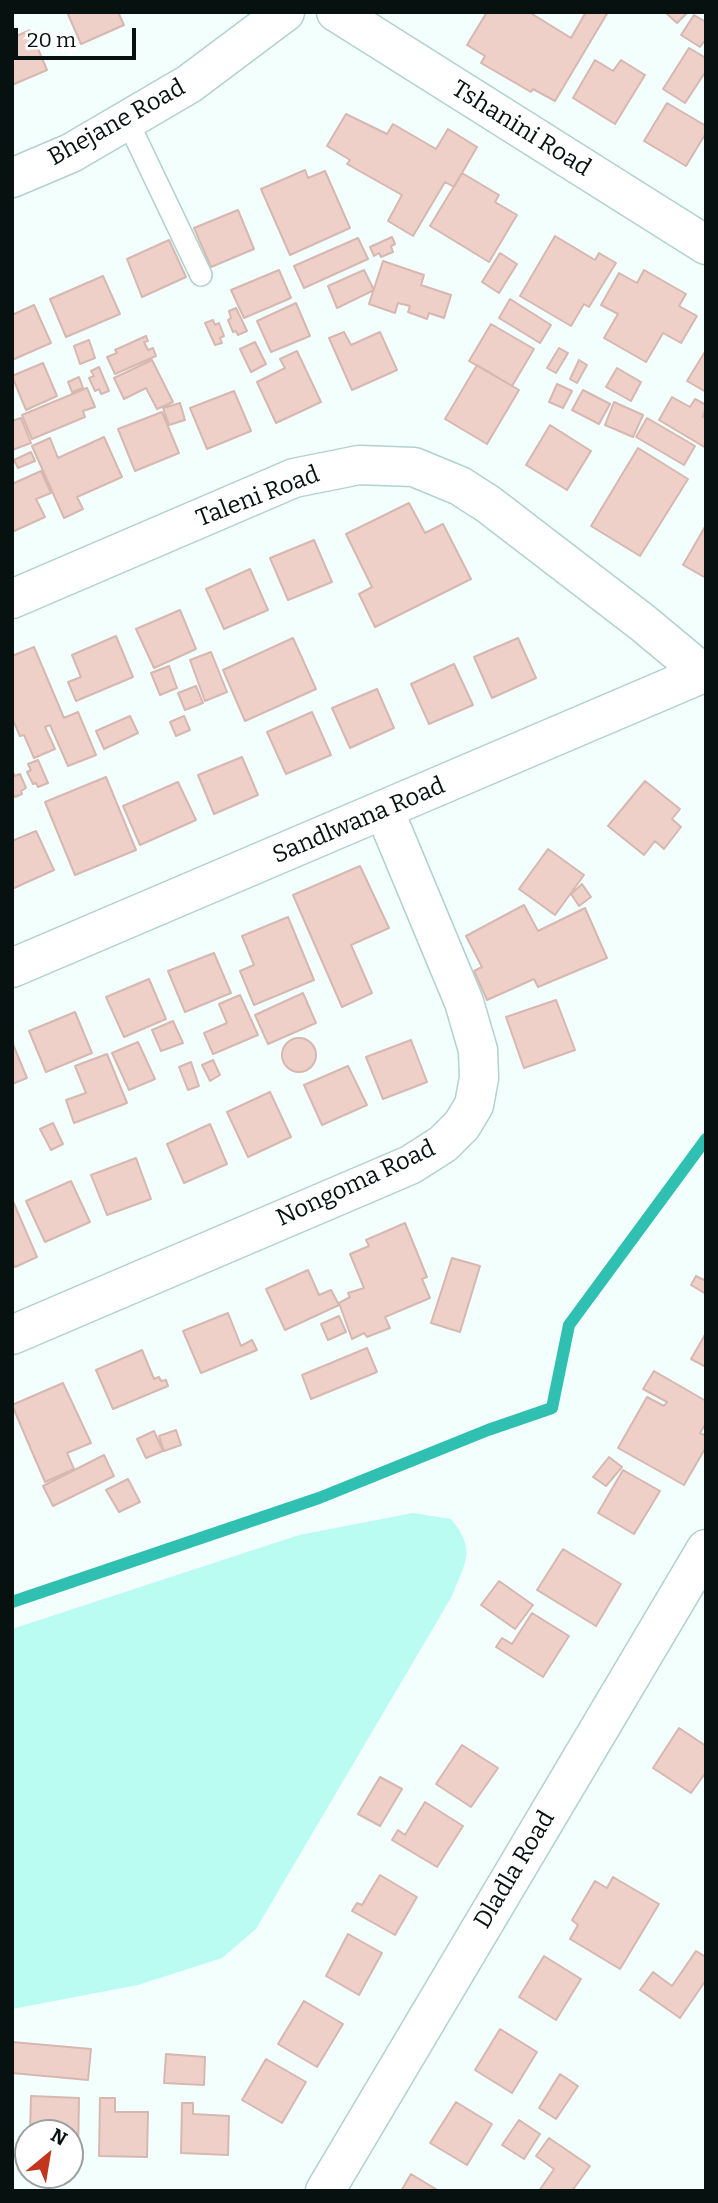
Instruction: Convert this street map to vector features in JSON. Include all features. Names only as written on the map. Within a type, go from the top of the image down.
[{"type":"street","name":"Bhejane Road","points":[[12,178],[71,153],[190,84],[285,12]]},
{"type":"street","name":"Tshanini Road","points":[[336,12],[706,246]]},
{"type":"street","name":"Taleni Road","points":[[12,599],[294,478],[359,465],[414,467],[460,486],[488,504],[704,672]]},
{"type":"street","name":"Sandlwana Road","points":[[12,968],[704,672]]},
{"type":"street","name":"Nongoma Road","points":[[12,1335],[410,1165],[443,1144],[462,1125],[474,1105],[479,1079],[478,1050],[464,1002],[384,810]]},
{"type":"street","name":"Dladla Road","points":[[325,2191],[706,1549]]},
{"type":"lane","points":[[127,120],[201,275]]},
{"type":"green space","points":[[413,1513],[451,1519],[466,1548],[461,1574],[452,1596],[256,1929],[222,1958],[138,1985],[12,2009],[12,1629],[299,1535]]},
{"type":"building","points":[[67,12],[118,12],[124,25],[81,44]]},
{"type":"building","points":[[487,12],[529,12],[571,38],[586,12],[608,12],[555,101],[533,89],[531,92],[481,63],[485,56],[467,45]]},
{"type":"building","points":[[665,12],[688,12],[677,23]]},
{"type":"building","points":[[694,15],[706,22],[706,39],[700,47],[681,35]]},
{"type":"building","points":[[30,30],[47,70],[12,85],[12,38]]},
{"type":"building","points":[[689,48],[706,58],[706,71],[685,103],[663,89]]},
{"type":"building","points":[[595,60],[613,71],[621,60],[645,75],[615,124],[573,98]]},
{"type":"building","points":[[667,103],[706,126],[706,133],[686,166],[644,141]]},
{"type":"building","points":[[346,114],[387,134],[393,124],[436,149],[448,129],[477,147],[454,187],[445,182],[413,236],[388,221],[402,195],[347,164],[350,160],[327,146]]},
{"type":"building","points":[[305,170],[308,178],[325,171],[350,228],[290,255],[261,189]]},
{"type":"building","points":[[462,173],[499,195],[495,202],[517,215],[489,262],[430,226]]},
{"type":"building","points":[[238,210],[254,249],[211,267],[194,228]]},
{"type":"building","points":[[555,236],[595,260],[599,253],[616,263],[589,307],[584,304],[571,326],[520,296]]},
{"type":"building","points":[[392,237],[395,244],[391,246],[393,252],[381,257],[379,253],[374,256],[370,247]]},
{"type":"building","points":[[358,238],[368,259],[304,288],[294,266]]},
{"type":"building","points":[[169,240],[186,277],[142,297],[127,259]]},
{"type":"building","points":[[500,253],[517,264],[499,293],[482,282]]},
{"type":"building","points":[[383,261],[424,275],[421,285],[451,295],[444,318],[429,313],[427,319],[408,312],[410,306],[398,303],[395,313],[369,304]]},
{"type":"building","points":[[279,270],[291,298],[244,318],[231,290]]},
{"type":"building","points":[[364,270],[374,290],[337,308],[328,286]]},
{"type":"building","points":[[644,270],[686,294],[679,306],[697,316],[681,343],[663,333],[646,362],[604,338],[618,314],[601,305],[619,273],[637,283]]},
{"type":"building","points":[[103,276],[120,314],[66,337],[50,299]]},
{"type":"building","points":[[510,299],[551,325],[540,343],[499,318]]},
{"type":"building","points":[[296,303],[310,336],[271,352],[257,321]]},
{"type":"building","points":[[34,305],[51,343],[12,360],[12,315]]},
{"type":"building","points":[[236,308],[247,331],[238,335],[236,331],[233,332],[228,320],[231,318],[229,311]]},
{"type":"building","points":[[213,320],[215,325],[219,323],[224,336],[220,338],[222,343],[215,345],[205,323]]},
{"type":"building","points":[[491,324],[534,349],[512,386],[469,361]]},
{"type":"building","points":[[344,332],[351,345],[380,332],[397,370],[352,390],[329,338]]},
{"type":"building","points":[[146,336],[148,341],[144,342],[148,350],[153,348],[156,356],[115,374],[107,357],[117,353],[115,350]]},
{"type":"building","points":[[89,340],[95,358],[80,364],[74,346]]},
{"type":"building","points":[[255,342],[266,364],[251,372],[240,349]]},
{"type":"building","points":[[559,348],[568,353],[556,373],[547,368]]},
{"type":"building","points":[[706,350],[706,392],[687,381]]},
{"type":"building","points":[[297,351],[321,402],[276,423],[257,382],[285,368],[280,359]]},
{"type":"building","points":[[152,360],[173,402],[157,409],[146,388],[124,399],[114,378]]},
{"type":"building","points":[[579,360],[587,365],[577,383],[570,379]]},
{"type":"building","points":[[43,363],[57,396],[26,410],[12,376]]},
{"type":"building","points":[[477,365],[519,390],[487,444],[445,419]]},
{"type":"building","points":[[99,367],[109,391],[101,394],[99,389],[95,391],[89,378],[94,376],[91,371]]},
{"type":"building","points":[[617,368],[641,382],[631,401],[606,387]]},
{"type":"building","points":[[79,377],[83,388],[72,392],[68,382]]},
{"type":"building","points":[[557,384],[572,391],[563,408],[549,402]]},
{"type":"building","points":[[87,388],[95,407],[83,411],[85,417],[32,439],[22,415]]},
{"type":"building","points":[[583,390],[610,404],[599,424],[572,410]]},
{"type":"building","points":[[234,391],[251,431],[207,449],[190,408]]},
{"type":"building","points":[[672,397],[690,407],[695,399],[706,405],[703,417],[706,418],[706,448],[659,420]]},
{"type":"building","points":[[614,402],[643,415],[633,437],[605,425]]},
{"type":"building","points":[[180,403],[185,420],[169,425],[163,408]]},
{"type":"building","points":[[162,412],[179,453],[135,471],[118,429]]},
{"type":"building","points":[[21,418],[31,443],[12,450],[12,421]]},
{"type":"building","points":[[647,418],[695,446],[684,465],[636,437]]},
{"type":"building","points":[[550,425],[591,451],[567,490],[526,465]]},
{"type":"building","points":[[104,437],[122,477],[77,497],[83,509],[64,518],[32,446],[50,438],[58,458]]},
{"type":"building","points":[[638,448],[688,479],[640,556],[591,526]]},
{"type":"building","points":[[31,452],[35,461],[18,468],[14,460]]},
{"type":"building","points":[[41,471],[51,493],[36,499],[45,517],[12,532],[12,484]]},
{"type":"building","points":[[409,503],[425,533],[443,524],[471,579],[375,627],[359,594],[372,587],[346,534]]},
{"type":"building","points":[[706,525],[706,578],[683,565]]},
{"type":"building","points":[[314,540],[332,582],[288,600],[270,558]]},
{"type":"building","points":[[250,569],[268,610],[224,629],[206,589]]},
{"type":"building","points":[[180,610],[196,649],[154,668],[136,629]]},
{"type":"building","points":[[116,636],[133,677],[76,701],[68,682],[81,677],[72,655]]},
{"type":"building","points":[[293,638],[316,689],[245,721],[223,670]]},
{"type":"building","points":[[518,638],[536,678],[492,698],[474,657]]},
{"type":"building","points":[[34,647],[64,718],[78,712],[96,755],[68,766],[50,725],[45,727],[55,749],[34,758],[24,735],[20,736],[12,718],[12,656]]},
{"type":"building","points":[[211,652],[227,692],[205,701],[190,660]]},
{"type":"building","points":[[454,664],[473,705],[429,724],[411,684]]},
{"type":"building","points":[[169,666],[177,688],[160,695],[151,673]]},
{"type":"building","points":[[196,686],[203,703],[185,710],[178,693]]},
{"type":"building","points":[[377,689],[394,728],[350,748],[332,708]]},
{"type":"building","points":[[312,712],[331,755],[286,774],[267,732]]},
{"type":"building","points":[[130,716],[138,733],[104,749],[96,731]]},
{"type":"building","points":[[184,716],[190,730],[176,736],[170,722]]},
{"type":"building","points":[[242,757],[258,795],[214,814],[198,775]]},
{"type":"building","points":[[38,760],[48,783],[38,787],[36,783],[33,784],[27,772],[31,770],[28,764]]},
{"type":"building","points":[[12,771],[15,776],[20,774],[26,788],[21,791],[22,794],[15,797],[12,792]]},
{"type":"building","points":[[106,777],[136,850],[75,875],[45,802]]},
{"type":"building","points":[[645,781],[680,809],[672,819],[681,827],[664,849],[655,841],[644,855],[608,826]]},
{"type":"building","points":[[178,782],[196,820],[140,845],[123,806]]},
{"type":"building","points":[[36,831],[54,870],[12,889],[12,841]]},
{"type":"building","points":[[548,849],[584,875],[555,915],[519,889]]},
{"type":"building","points":[[360,866],[389,928],[351,945],[372,993],[342,1007],[293,895]]},
{"type":"building","points":[[582,884],[591,897],[579,906],[571,894]]},
{"type":"building","points":[[524,905],[538,931],[585,908],[607,958],[538,987],[534,979],[487,1000],[474,971],[482,967],[466,936]]},
{"type":"building","points":[[288,917],[314,980],[254,1005],[240,971],[254,965],[242,936]]},
{"type":"building","points":[[214,953],[231,993],[185,1012],[168,971]]},
{"type":"building","points":[[149,979],[166,1019],[124,1037],[106,997]]},
{"type":"building","points":[[303,993],[316,1023],[268,1044],[255,1015]]},
{"type":"building","points":[[240,995],[258,1035],[213,1054],[204,1033],[227,1023],[219,1004]]},
{"type":"building","points":[[556,1000],[575,1050],[524,1068],[506,1017]]},
{"type":"building","points":[[75,1012],[92,1053],[46,1072],[29,1031]]},
{"type":"building","points":[[173,1021],[183,1043],[161,1051],[152,1030]]},
{"type":"building","points":[[299,1038],[311,1043],[316,1055],[311,1067],[299,1072],[287,1067],[282,1055],[287,1043]]},
{"type":"building","points":[[411,1040],[427,1082],[383,1099],[366,1057]]},
{"type":"building","points":[[12,1042],[27,1078],[12,1084]]},
{"type":"building","points":[[138,1042],[155,1079],[129,1090],[112,1053]]},
{"type":"building","points":[[107,1054],[127,1103],[74,1123],[66,1100],[86,1093],[75,1066]]},
{"type":"building","points":[[213,1060],[220,1075],[210,1081],[202,1065]]},
{"type":"building","points":[[191,1062],[199,1086],[188,1090],[179,1067]]},
{"type":"building","points":[[348,1066],[367,1105],[322,1125],[304,1085]]},
{"type":"building","points":[[270,1092],[291,1137],[248,1157],[227,1112]]},
{"type":"building","points":[[53,1123],[63,1144],[51,1150],[40,1129]]},
{"type":"building","points":[[210,1124],[227,1164],[184,1183],[167,1144]]},
{"type":"building","points":[[136,1158],[151,1199],[107,1215],[91,1175]]},
{"type":"building","points":[[71,1181],[90,1222],[45,1242],[26,1201]]},
{"type":"building","points":[[12,1199],[37,1257],[15,1267],[12,1261]]},
{"type":"building","points":[[405,1223],[427,1277],[422,1279],[430,1298],[385,1317],[390,1328],[367,1337],[364,1333],[352,1339],[339,1303],[350,1297],[348,1293],[364,1288],[350,1254],[369,1246],[366,1240]]},
{"type":"building","points":[[452,1258],[480,1266],[460,1332],[431,1323]]},
{"type":"building","points":[[308,1270],[319,1295],[331,1290],[339,1305],[285,1330],[266,1289]]},
{"type":"building","points":[[696,1276],[704,1280],[706,1276],[706,1294],[691,1285]]},
{"type":"building","points":[[228,1313],[241,1346],[252,1340],[257,1350],[201,1373],[183,1331]]},
{"type":"building","points":[[339,1316],[346,1332],[328,1340],[321,1324]]},
{"type":"building","points":[[706,1333],[706,1367],[691,1359]]},
{"type":"building","points":[[367,1348],[377,1372],[311,1399],[302,1375]]},
{"type":"building","points":[[142,1350],[154,1379],[159,1377],[161,1381],[166,1380],[168,1386],[113,1409],[96,1370]]},
{"type":"building","points":[[654,1371],[706,1401],[706,1423],[700,1433],[706,1436],[706,1447],[684,1485],[618,1448],[647,1397],[664,1406],[667,1402],[643,1389]]},
{"type":"building","points":[[63,1383],[91,1443],[67,1453],[74,1469],[45,1482],[12,1405]]},
{"type":"building","points":[[176,1430],[181,1445],[164,1451],[159,1436]]},
{"type":"building","points":[[154,1431],[163,1451],[146,1458],[137,1439]]},
{"type":"building","points":[[104,1455],[114,1476],[53,1506],[43,1486]]},
{"type":"building","points":[[609,1457],[622,1467],[606,1486],[593,1477]]},
{"type":"building","points":[[623,1470],[660,1491],[634,1534],[598,1513]]},
{"type":"building","points":[[128,1479],[140,1502],[119,1512],[106,1490]]},
{"type":"building","points":[[563,1549],[621,1584],[596,1626],[537,1590]]},
{"type":"building","points":[[499,1581],[533,1605],[515,1629],[481,1605]]},
{"type":"building","points":[[532,1613],[569,1636],[543,1677],[496,1647],[502,1638],[512,1644]]},
{"type":"building","points":[[679,1728],[706,1746],[706,1772],[691,1793],[653,1768]]},
{"type":"building","points":[[462,1745],[498,1768],[471,1807],[436,1784]]},
{"type":"building","points":[[380,1777],[402,1789],[380,1826],[358,1814]]},
{"type":"building","points":[[425,1802],[463,1826],[437,1867],[392,1840],[398,1830],[405,1835]]},
{"type":"building","points":[[380,1875],[417,1897],[395,1935],[352,1911],[357,1903],[362,1905]]},
{"type":"building","points":[[613,1877],[659,1904],[620,1969],[570,1939],[578,1925],[572,1920],[595,1881],[607,1888]]},
{"type":"building","points":[[348,1934],[382,1953],[359,1995],[326,1976]]},
{"type":"building","points":[[696,1951],[706,1957],[706,1980],[680,2018],[640,1990],[653,1972],[672,1986]]},
{"type":"building","points":[[544,1956],[581,1979],[556,2020],[519,1997]]},
{"type":"building","points":[[304,2001],[343,2024],[317,2067],[278,2044]]},
{"type":"building","points":[[500,2029],[537,2052],[512,2093],[475,2070]]},
{"type":"building","points":[[12,2042],[91,2049],[88,2080],[12,2073]]},
{"type":"building","points":[[166,2054],[205,2057],[204,2085],[164,2083]]},
{"type":"building","points":[[266,2059],[306,2082],[282,2123],[242,2100]]},
{"type":"building","points":[[560,2074],[578,2086],[556,2119],[539,2108]]},
{"type":"building","points":[[31,2096],[79,2098],[79,2119],[30,2119]]},
{"type":"building","points":[[100,2098],[115,2098],[115,2112],[148,2112],[147,2157],[99,2156]]},
{"type":"building","points":[[456,2102],[492,2124],[467,2165],[430,2143]]},
{"type":"building","points":[[182,2103],[193,2103],[193,2114],[229,2116],[228,2155],[181,2153]]},
{"type":"building","points":[[519,2120],[540,2134],[524,2159],[502,2145]]},
{"type":"building","points":[[549,2138],[590,2166],[572,2191],[539,2191],[554,2169],[536,2156]]},
{"type":"building","points":[[411,2174],[439,2191],[401,2191]]},
{"type":"waterway","points":[[12,1602],[319,1498],[488,1430],[552,1408],[569,1325],[706,1139]]}]
